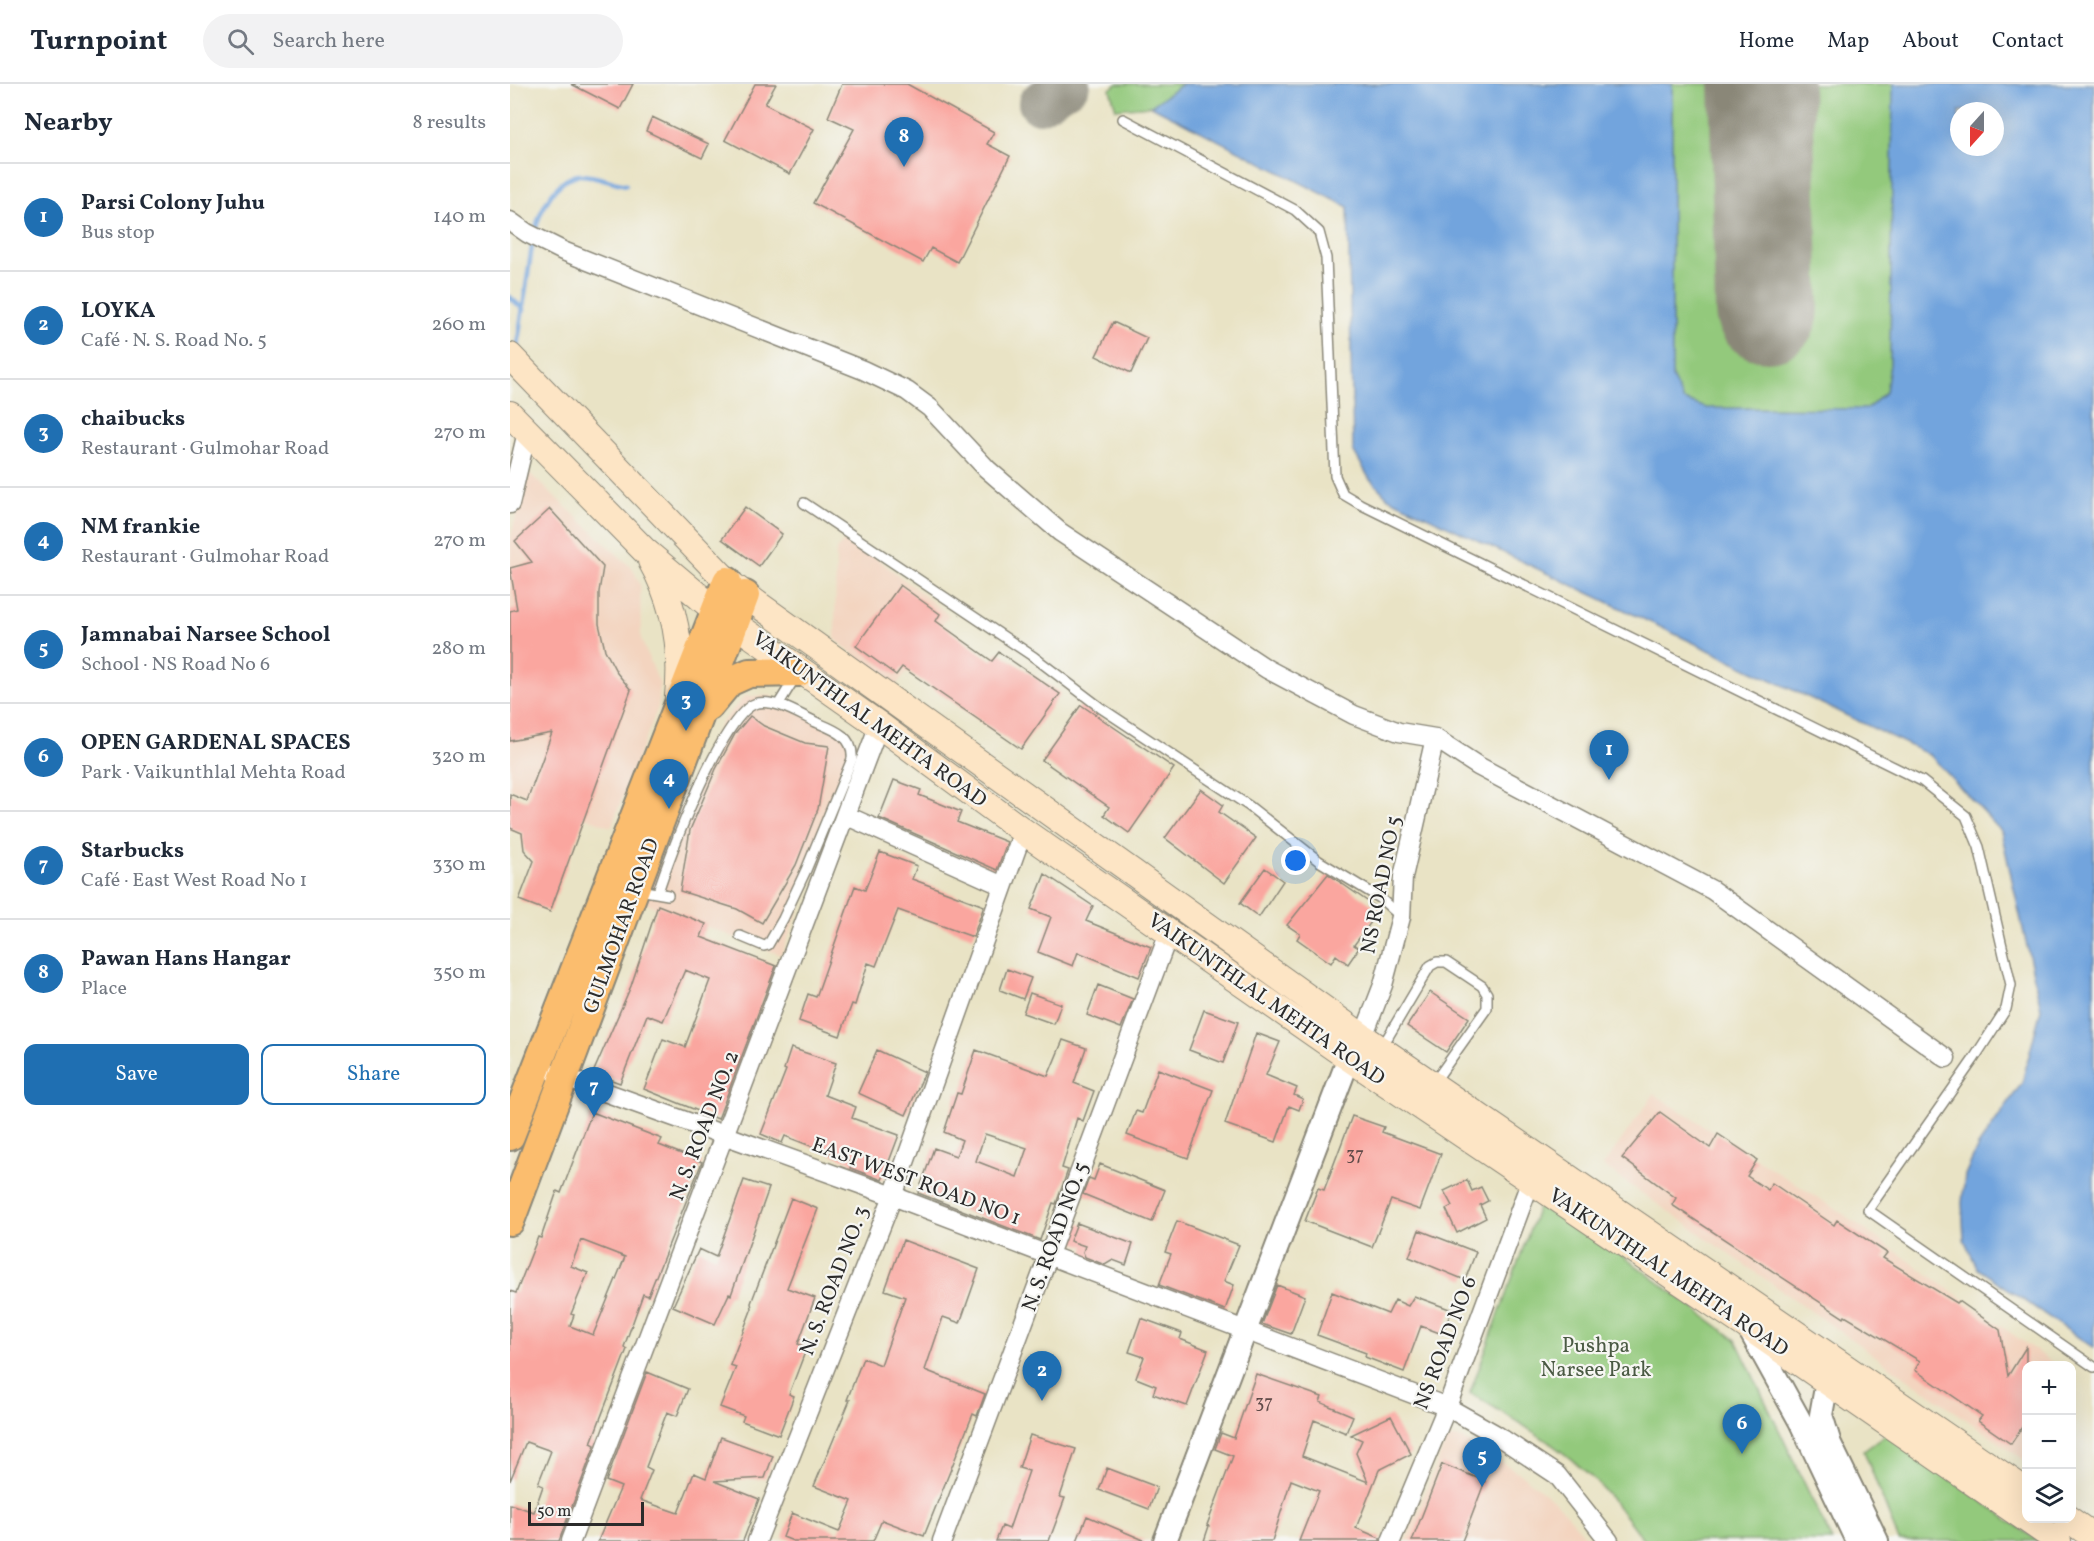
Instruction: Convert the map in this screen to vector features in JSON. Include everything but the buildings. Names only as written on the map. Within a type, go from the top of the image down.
[{"type":"main road","name":"VAIKUNTHLAL MEHTA ROAD","points":[[510,356],[736,588],[1364,1048],[1538,1171],[1748,1327],[2058,1541]]},
{"type":"main road","name":"VAIKUNTHLAL MEHTA ROAD","points":[[518,423],[645,551],[724,617],[799,672],[879,725],[1023,831],[1169,933],[1364,1048],[1432,1085],[1538,1171],[2022,1488]]},
{"type":"main road","points":[[645,551],[661,579],[676,630],[680,676],[688,713],[729,682],[749,673],[799,672]]},
{"type":"main road","name":"GULMOHAR ROAD","points":[[510,1136],[596,914],[688,713],[736,588]]},
{"type":"main road","name":"GULMOHAR ROAD","points":[[510,1221],[622,925],[654,892],[688,713]]},
{"type":"main road","points":[[596,914],[622,925]]},
{"type":"main road","points":[[2074,1523],[2094,1537]]},
{"type":"street","points":[[510,221],[534,237],[611,271],[863,370],[907,391],[930,408],[987,469],[1060,532],[1227,643],[1304,690],[1354,714],[1399,732],[1434,738],[1478,766],[1712,890],[1946,1058]]},
{"type":"street","points":[[510,504],[518,423]]},
{"type":"street","name":"N. S. ROAD NO. 2","points":[[571,1541],[726,1137],[845,815],[850,769],[879,725]]},
{"type":"street","name":"NS ROAD NO 5","points":[[1364,1048],[1401,917],[1403,877],[1434,738]]},
{"type":"street","points":[[845,815],[1004,886]]},
{"type":"street","name":"N. S. ROAD NO. 3","points":[[757,1541],[892,1196],[1023,831]]},
{"type":"street","name":"N. S. ROAD NO. 5","points":[[942,1541],[1169,933]]},
{"type":"street","points":[[1165,1541],[1246,1331],[1364,1048]]},
{"type":"street","name":"EAST WEST ROAD NO 1","points":[[536,1068],[892,1196],[1447,1407],[1495,1434],[1557,1475],[1609,1541]]},
{"type":"street","name":"NS ROAD NO 6","points":[[1391,1541],[1447,1407],[1538,1171]]},
{"type":"street","points":[[1748,1327],[1800,1421],[1857,1541]]},
{"type":"street","points":[[1827,1382],[1821,1415],[1830,1444],[1877,1541]]},
{"type":"street","points":[[1800,1421],[1821,1415]]},
{"type":"lane","points":[[1123,119],[1295,210],[1319,232],[1326,258],[1335,476],[1343,494],[1922,781],[1966,816],[1979,847],[2011,985],[2006,1009],[1868,1210],[2094,1367]]},
{"type":"lane","points":[[804,503],[1034,657],[1101,708],[1249,806],[1319,861],[1380,898],[1401,917]]},
{"type":"lane","points":[[778,705],[799,672]]},
{"type":"lane","points":[[654,892],[690,808],[732,723],[744,710],[755,704],[778,705],[843,735],[852,749],[850,769],[789,908],[768,945],[764,946],[740,936]]},
{"type":"lane","points":[[789,908],[809,914]]},
{"type":"lane","points":[[1364,1048],[1430,966],[1437,962],[1446,962],[1482,986],[1487,994],[1486,1008],[1432,1085]]},
{"type":"shaded area","points":[[527,471],[633,569],[640,585],[641,639],[660,685],[658,707],[611,827],[510,788],[510,541]]},
{"type":"shaded area","points":[[848,536],[949,615],[894,688],[835,639],[836,550]]},
{"type":"shaded area","points":[[745,696],[770,696],[847,731],[860,751],[855,772],[781,955],[642,902],[700,762],[722,722]]},
{"type":"shaded area","points":[[1654,1094],[1840,1212],[2050,1361],[2022,1361],[2022,1458],[1603,1166]]},
{"type":"shaded area","points":[[1447,1438],[1460,1438],[1518,1472],[1556,1502],[1590,1541],[1406,1541]]},
{"type":"green space","points":[[1117,84],[1183,84],[1151,106],[1116,109],[1110,89]]},
{"type":"green space","points":[[1672,84],[1741,84],[1749,321],[1798,320],[1791,84],[1893,84],[1890,364],[1886,392],[1867,409],[1706,408],[1683,400],[1672,377]]},
{"type":"green space","name":"Pushpa Narsee Park","points":[[1540,1202],[1579,1223],[1736,1340],[1832,1541],[1644,1541],[1601,1487],[1585,1471],[1529,1429],[1470,1393]]},
{"type":"green space","points":[[1887,1434],[2038,1541],[1899,1541],[1864,1451]]},
{"type":"water","points":[[1183,84],[1672,84],[1672,377],[1683,400],[1706,408],[1867,409],[1886,392],[1890,364],[1893,84],[2094,84],[2094,1348],[1977,1268],[1964,1239],[1962,1203],[1965,1175],[1978,1146],[2022,1083],[2041,1009],[2001,831],[1930,755],[1388,498],[1369,478],[1353,450],[1348,207],[1151,106]]},
{"type":"waterway","points":[[535,232],[540,215],[550,197],[563,182],[571,177],[590,176],[626,185]]},
{"type":"waterway","points":[[517,347],[533,240]]},
{"type":"waterway","points":[[510,297],[524,310]]},
{"type":"taxiway","points":[[1039,103],[1069,84]]},
{"type":"runway","points":[[1761,84],[1767,310]]},
{"type":"place","name":"Pawan Hans Hangar","points":[[904,167]]},
{"type":"place","name":"chaibucks","points":[[686,731]]},
{"type":"place","name":"Parsi Colony Juhu","points":[[1609,780]]},
{"type":"place","name":"NM frankie","points":[[669,809]]},
{"type":"place","name":"Starbucks","points":[[594,1117]]},
{"type":"place","name":"LOYKA","points":[[1042,1401]]},
{"type":"place","name":"OPEN GARDENAL SPACES","points":[[1742,1454]]},
{"type":"place","name":"Jamnabai Narsee School","points":[[1482,1487]]}]
